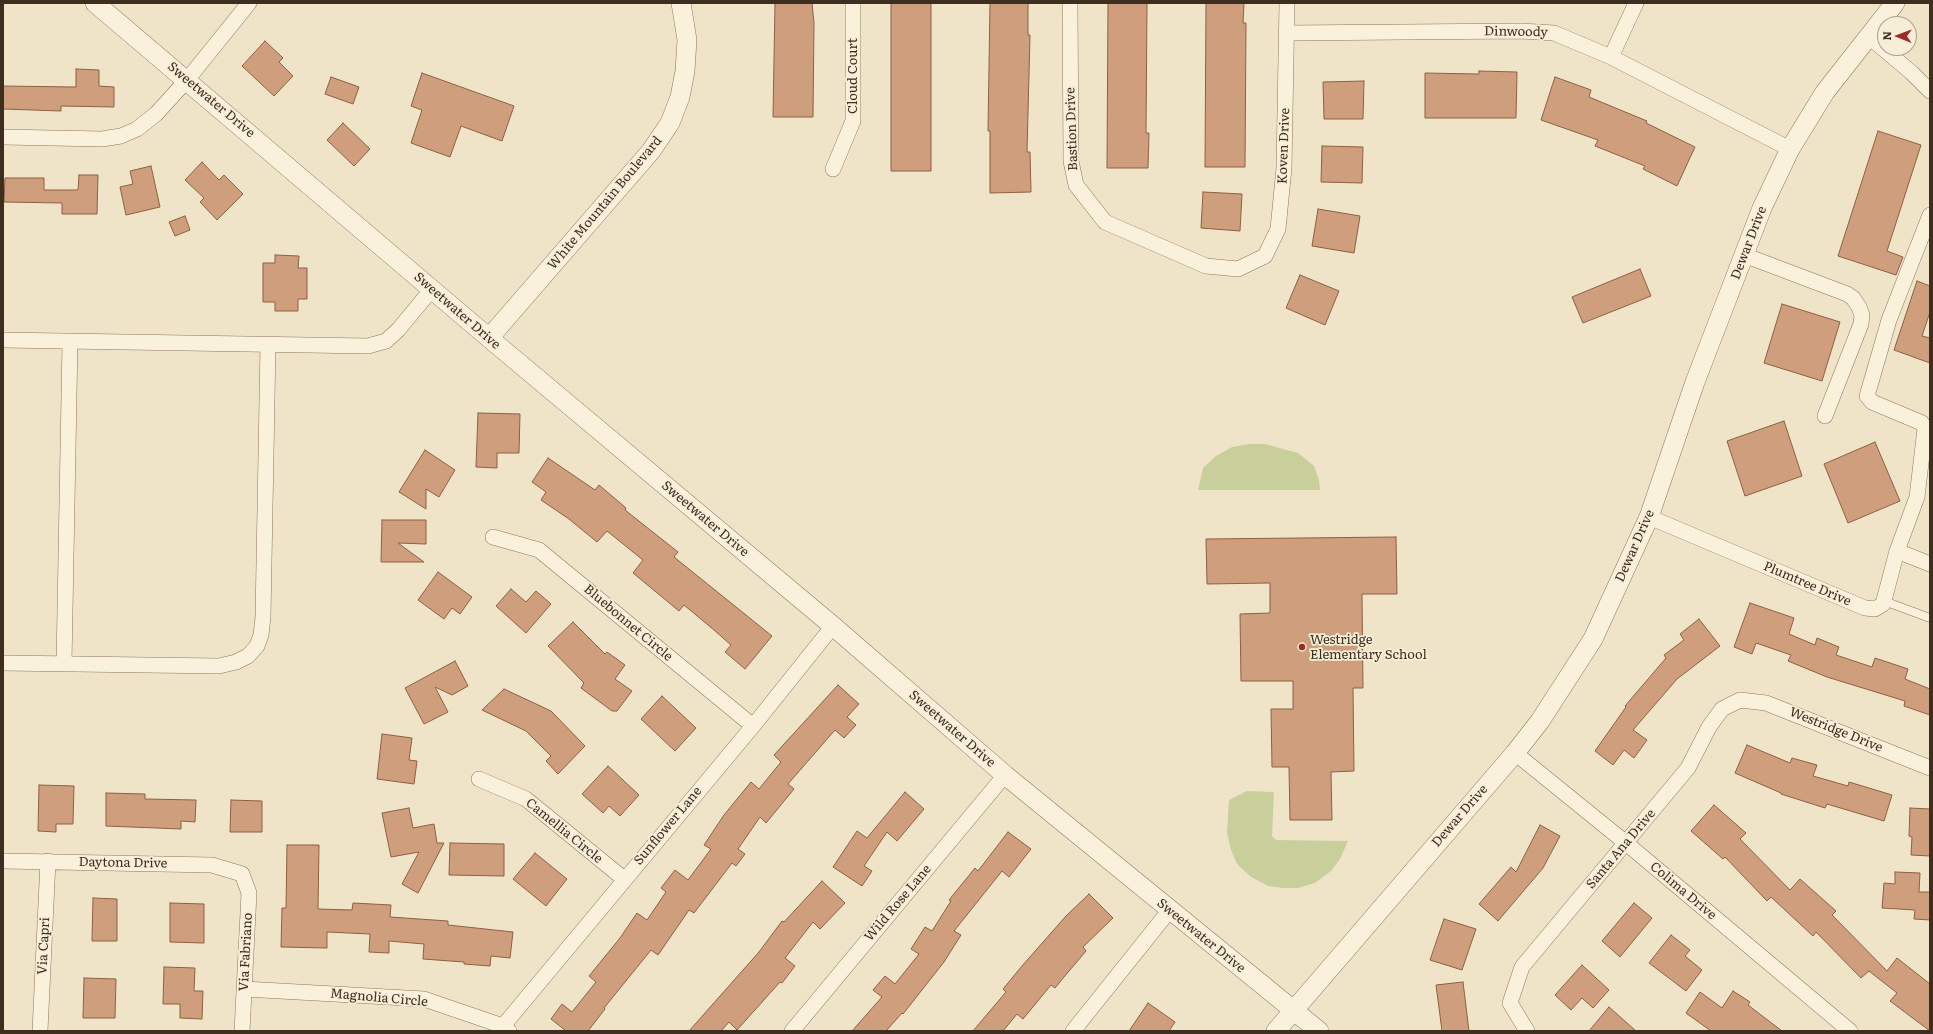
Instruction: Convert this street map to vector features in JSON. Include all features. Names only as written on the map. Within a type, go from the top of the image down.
[{"type":"street","name":"Sweetwater Drive","points":[[95,3],[489,338],[833,626],[1005,775],[1169,911],[1294,1009],[1319,1031]]},
{"type":"street","points":[[3,137],[102,138],[121,136],[137,129],[156,114],[187,80],[248,3]]},
{"type":"street","name":"White Mountain Boulevard","points":[[489,338],[651,151],[670,123],[680,97],[685,71],[687,40],[681,3]]},
{"type":"street","name":"Cloud Court","points":[[833,169],[853,121],[852,3]]},
{"type":"street","name":"Bastion Drive","points":[[1070,3],[1071,161],[1076,185],[1104,222],[1206,266],[1238,269]]},
{"type":"street","name":"Koven Drive","points":[[1238,269],[1265,256],[1278,229],[1284,168],[1287,33],[1286,3]]},
{"type":"street","points":[[1611,57],[1636,3]]},
{"type":"street","name":"Dewar Drive","points":[[1276,1031],[1514,753],[1554,702],[1593,639],[1649,517],[1695,382],[1762,208],[1790,149],[1825,92],[1895,3]]},
{"type":"street","name":"Dinwoody","points":[[1287,33],[1521,31],[1554,33],[1611,57],[1790,149]]},
{"type":"street","points":[[1868,36],[1912,73],[1930,91]]},
{"type":"street","points":[[1884,601],[1897,551],[1917,497],[1925,440],[1925,428],[1922,423],[1872,402],[1867,396],[1889,320],[1930,215]]},
{"type":"street","points":[[1744,255],[1847,294],[1860,306],[1862,315],[1861,324],[1825,416]]},
{"type":"street","points":[[3,340],[268,346],[368,346],[386,341],[398,330],[432,289]]},
{"type":"street","points":[[64,664],[70,342]]},
{"type":"street","points":[[3,663],[219,666],[248,656],[257,646],[261,635],[263,617],[268,346]]},
{"type":"street","name":"Plumtree Drive","points":[[1649,517],[1860,606],[1875,608],[1883,604],[1884,601]]},
{"type":"street","name":"Bluebonnet Circle","points":[[493,537],[539,550],[753,726]]},
{"type":"street","points":[[1897,551],[1930,564]]},
{"type":"street","name":"Sunflower Lane","points":[[506,1029],[624,879],[753,726],[833,626]]},
{"type":"street","name":"Westridge Drive","points":[[1740,700],[1766,703],[1930,768]]},
{"type":"street","name":"Santa Ana Drive","points":[[1527,1031],[1510,1004],[1522,967],[1688,768],[1709,727],[1722,709],[1740,700]]},
{"type":"street","name":"Colima Drive","points":[[1514,753],[1626,843],[1850,1031]]},
{"type":"street","name":"Wild Rose Lane","points":[[792,1031],[1005,775]]},
{"type":"street","name":"Camellia Circle","points":[[479,779],[526,799],[624,879]]},
{"type":"street","name":"Daytona Drive","points":[[3,861],[212,865],[242,874]]},
{"type":"street","name":"Via Capri","points":[[40,1031],[48,861]]},
{"type":"street","name":"Via Fabriano","points":[[242,874],[249,894],[242,1031]]},
{"type":"street","points":[[1073,1031],[1169,911]]},
{"type":"street","name":"Magnolia Circle","points":[[244,989],[424,999],[506,1029]]},
{"type":"lane","points":[[1884,601],[1930,618]]},
{"type":"green space","points":[[1249,444],[1265,444],[1298,453],[1314,466],[1319,480],[1320,490],[1198,490],[1203,468],[1216,456],[1232,447]]},
{"type":"green space","points":[[1247,791],[1274,792],[1272,836],[1276,840],[1348,841],[1340,859],[1331,871],[1315,883],[1298,888],[1283,888],[1268,886],[1251,877],[1237,864],[1231,850],[1227,833],[1229,800]]},
{"type":"building","points":[[775,3],[812,3],[814,23],[813,117],[773,117]]},
{"type":"building","points":[[891,3],[931,3],[931,171],[891,171]]},
{"type":"building","points":[[990,3],[1028,3],[1028,35],[1030,35],[1027,152],[1030,152],[1031,192],[990,193],[990,131],[988,131]]},
{"type":"building","points":[[1108,3],[1147,3],[1146,133],[1149,133],[1148,168],[1107,168]]},
{"type":"building","points":[[1206,3],[1244,3],[1243,23],[1246,23],[1245,167],[1205,167]]},
{"type":"building","points":[[265,41],[283,58],[279,62],[293,76],[274,96],[242,66]]},
{"type":"building","points":[[76,69],[99,70],[99,86],[114,87],[114,107],[61,106],[61,111],[3,109],[3,86],[76,87]]},
{"type":"building","points":[[1479,71],[1517,72],[1516,118],[1425,118],[1425,73],[1479,74]]},
{"type":"building","points":[[422,73],[514,106],[502,141],[461,126],[450,157],[411,143],[422,110],[411,106]]},
{"type":"building","points":[[331,77],[359,87],[353,104],[325,94]]},
{"type":"building","points":[[1555,77],[1591,90],[1589,97],[1647,121],[1646,123],[1695,147],[1677,186],[1643,169],[1645,166],[1595,146],[1598,140],[1541,120]]},
{"type":"building","points":[[1364,81],[1363,119],[1324,119],[1323,82]]},
{"type":"building","points":[[343,123],[370,149],[354,166],[327,140]]},
{"type":"building","points":[[1878,131],[1921,145],[1887,251],[1903,257],[1896,275],[1838,256]]},
{"type":"building","points":[[1322,146],[1363,147],[1362,183],[1321,182]]},
{"type":"building","points":[[202,162],[219,180],[224,175],[243,194],[217,220],[200,202],[204,198],[185,180]]},
{"type":"building","points":[[151,166],[160,207],[126,215],[120,187],[133,184],[130,171]]},
{"type":"building","points":[[79,175],[98,175],[97,214],[62,214],[62,203],[4,202],[5,178],[44,178],[44,190],[78,190]]},
{"type":"building","points":[[1203,192],[1242,194],[1240,231],[1201,228]]},
{"type":"building","points":[[1318,209],[1360,216],[1354,253],[1312,246]]},
{"type":"building","points":[[185,216],[190,230],[175,236],[169,222]]},
{"type":"building","points":[[275,255],[299,256],[298,268],[307,268],[307,299],[298,299],[298,311],[275,311],[275,302],[263,302],[263,263],[275,263]]},
{"type":"building","points":[[1640,269],[1651,296],[1583,323],[1572,297]]},
{"type":"building","points":[[1300,275],[1339,291],[1325,325],[1286,308]]},
{"type":"building","points":[[1917,281],[1930,286],[1930,312],[1922,336],[1930,338],[1930,363],[1894,350]]},
{"type":"building","points":[[1782,304],[1840,322],[1822,381],[1764,363]]},
{"type":"building","points":[[478,413],[520,414],[519,453],[497,453],[497,468],[476,467]]},
{"type":"building","points":[[1784,421],[1802,476],[1745,496],[1727,441]]},
{"type":"building","points":[[1875,442],[1900,501],[1848,523],[1824,464]]},
{"type":"building","points":[[425,450],[455,470],[439,497],[426,489],[426,509],[399,492]]},
{"type":"building","points":[[548,458],[595,490],[599,485],[626,508],[625,510],[678,552],[674,557],[772,636],[745,669],[725,652],[731,645],[714,630],[684,605],[679,611],[633,573],[643,560],[607,531],[597,542],[569,519],[541,500],[546,492],[532,482]]},
{"type":"building","points":[[382,520],[426,520],[426,544],[398,543],[424,562],[381,562]]},
{"type":"building","name":"Westridge Elementary School","points":[[1396,537],[1397,594],[1362,594],[1363,688],[1353,688],[1354,771],[1331,772],[1332,820],[1290,820],[1289,767],[1272,767],[1271,709],[1293,709],[1293,681],[1241,681],[1240,614],[1270,613],[1270,583],[1207,584],[1206,539]]},
{"type":"building","points":[[438,572],[472,597],[460,614],[452,608],[444,619],[418,600]]},
{"type":"building","points":[[511,589],[526,602],[536,591],[551,604],[526,633],[496,606]]},
{"type":"building","points":[[1750,603],[1794,618],[1789,634],[1815,645],[1817,638],[1839,647],[1836,655],[1872,667],[1875,658],[1908,669],[1905,679],[1930,689],[1930,715],[1904,706],[1905,701],[1827,677],[1788,661],[1791,655],[1756,643],[1752,654],[1734,647]]},
{"type":"building","points":[[1699,619],[1720,646],[1677,679],[1633,730],[1647,740],[1634,758],[1624,750],[1613,765],[1595,751],[1626,707],[1625,706],[1666,658],[1664,655],[1684,640],[1680,634]]},
{"type":"building","points":[[573,622],[605,654],[607,652],[625,665],[615,679],[632,691],[617,711],[612,711],[581,688],[584,683],[548,646]]},
{"type":"building","points":[[455,661],[468,686],[452,695],[435,687],[448,712],[424,724],[405,688]]},
{"type":"building","points":[[838,685],[859,704],[847,717],[856,725],[844,738],[835,730],[788,784],[794,789],[766,823],[760,817],[738,849],[745,854],[736,866],[732,863],[694,913],[689,910],[658,955],[651,950],[604,1008],[605,1009],[588,1031],[566,1031],[551,1019],[562,1004],[572,1012],[596,982],[589,976],[620,938],[637,913],[647,920],[666,892],[661,888],[675,870],[688,880],[711,849],[704,845],[724,815],[751,782],[759,789],[781,762],[774,755]]},
{"type":"building","points":[[504,689],[551,711],[585,746],[558,774],[546,761],[551,756],[526,731],[482,710]]},
{"type":"building","points":[[662,696],[696,728],[675,751],[641,719]]},
{"type":"building","points":[[382,734],[412,738],[409,760],[417,761],[414,784],[377,779]]},
{"type":"building","points":[[1747,745],[1790,763],[1792,758],[1817,765],[1813,776],[1848,786],[1849,782],[1892,795],[1884,821],[1827,804],[1825,808],[1781,794],[1735,773]]},
{"type":"building","points":[[608,766],[639,795],[620,816],[609,806],[603,813],[582,794]]},
{"type":"building","points":[[39,785],[74,786],[73,824],[56,824],[56,832],[38,831]]},
{"type":"building","points":[[905,792],[924,809],[897,841],[887,832],[864,866],[872,871],[862,886],[833,867],[857,831],[867,838]]},
{"type":"building","points":[[106,793],[145,794],[145,799],[196,800],[195,822],[181,821],[181,829],[106,826]]},
{"type":"building","points":[[231,800],[262,801],[262,832],[230,832]]},
{"type":"building","points":[[1714,805],[1746,833],[1740,839],[1790,890],[1800,879],[1836,911],[1832,915],[1887,971],[1897,958],[1930,984],[1930,1031],[1890,1001],[1897,993],[1869,971],[1861,978],[1816,932],[1813,936],[1771,897],[1767,901],[1725,857],[1723,859],[1691,831]]},
{"type":"building","points":[[409,808],[413,828],[434,824],[437,843],[444,843],[418,893],[402,884],[419,852],[391,857],[382,813]]},
{"type":"building","points":[[1910,808],[1930,809],[1930,856],[1911,855],[1912,837],[1909,836]]},
{"type":"building","points":[[1540,825],[1560,836],[1543,868],[1498,921],[1479,904],[1511,867],[1516,872]]},
{"type":"building","points":[[1008,832],[1031,849],[1009,877],[1002,871],[954,931],[961,935],[944,962],[903,1014],[902,1013],[886,1031],[852,1031],[882,997],[873,990],[885,976],[895,984],[919,954],[911,949],[925,927],[932,931],[951,901],[949,900],[975,868],[978,871]]},
{"type":"building","points":[[450,843],[504,844],[504,876],[449,875]]},
{"type":"building","points":[[287,845],[319,845],[318,909],[352,910],[353,903],[391,905],[390,917],[448,921],[448,925],[513,932],[510,958],[491,956],[490,966],[464,964],[464,962],[423,959],[424,944],[389,941],[389,953],[369,952],[370,934],[327,932],[327,948],[281,947],[282,908],[286,908]]},
{"type":"building","points":[[535,853],[567,879],[546,906],[513,879]]},
{"type":"building","points":[[1895,872],[1920,873],[1919,892],[1930,892],[1930,920],[1914,919],[1915,910],[1882,908],[1884,883],[1895,884]]},
{"type":"building","points":[[822,881],[845,903],[820,929],[813,922],[785,958],[795,966],[782,983],[780,982],[737,1030],[729,1022],[721,1031],[689,1031],[759,952],[782,921],[784,922]]},
{"type":"building","points":[[1089,894],[1113,918],[1083,947],[1086,951],[1055,988],[1051,985],[1023,1019],[1017,1014],[1003,1031],[973,1031],[1006,992],[1003,989],[1022,966],[1066,916]]},
{"type":"building","points":[[93,898],[117,899],[117,941],[92,941]]},
{"type":"building","points":[[170,903],[204,904],[204,943],[170,942]]},
{"type":"building","points":[[1634,903],[1652,918],[1620,957],[1602,941]]},
{"type":"building","points":[[1444,919],[1476,929],[1462,970],[1430,960]]},
{"type":"building","points":[[1671,935],[1690,950],[1685,956],[1702,970],[1686,991],[1649,963]]},
{"type":"building","points":[[1582,965],[1609,990],[1593,1008],[1582,998],[1571,1010],[1555,995]]},
{"type":"building","points":[[164,967],[195,968],[194,991],[203,991],[202,1019],[180,1018],[180,1004],[163,1004]]},
{"type":"building","points":[[84,978],[116,979],[115,1018],[83,1018]]},
{"type":"building","points":[[1463,982],[1469,1031],[1442,1031],[1436,985]]},
{"type":"building","points":[[1733,991],[1750,1002],[1748,1005],[1782,1031],[1711,1031],[1686,1013],[1700,992],[1722,1008]]},
{"type":"building","points":[[1148,1003],[1175,1022],[1169,1031],[1129,1031]]},
{"type":"building","points":[[1609,1007],[1636,1031],[1589,1031]]},
{"type":"place","name":"Westridge Elementary School","points":[[1302,647]]}]
